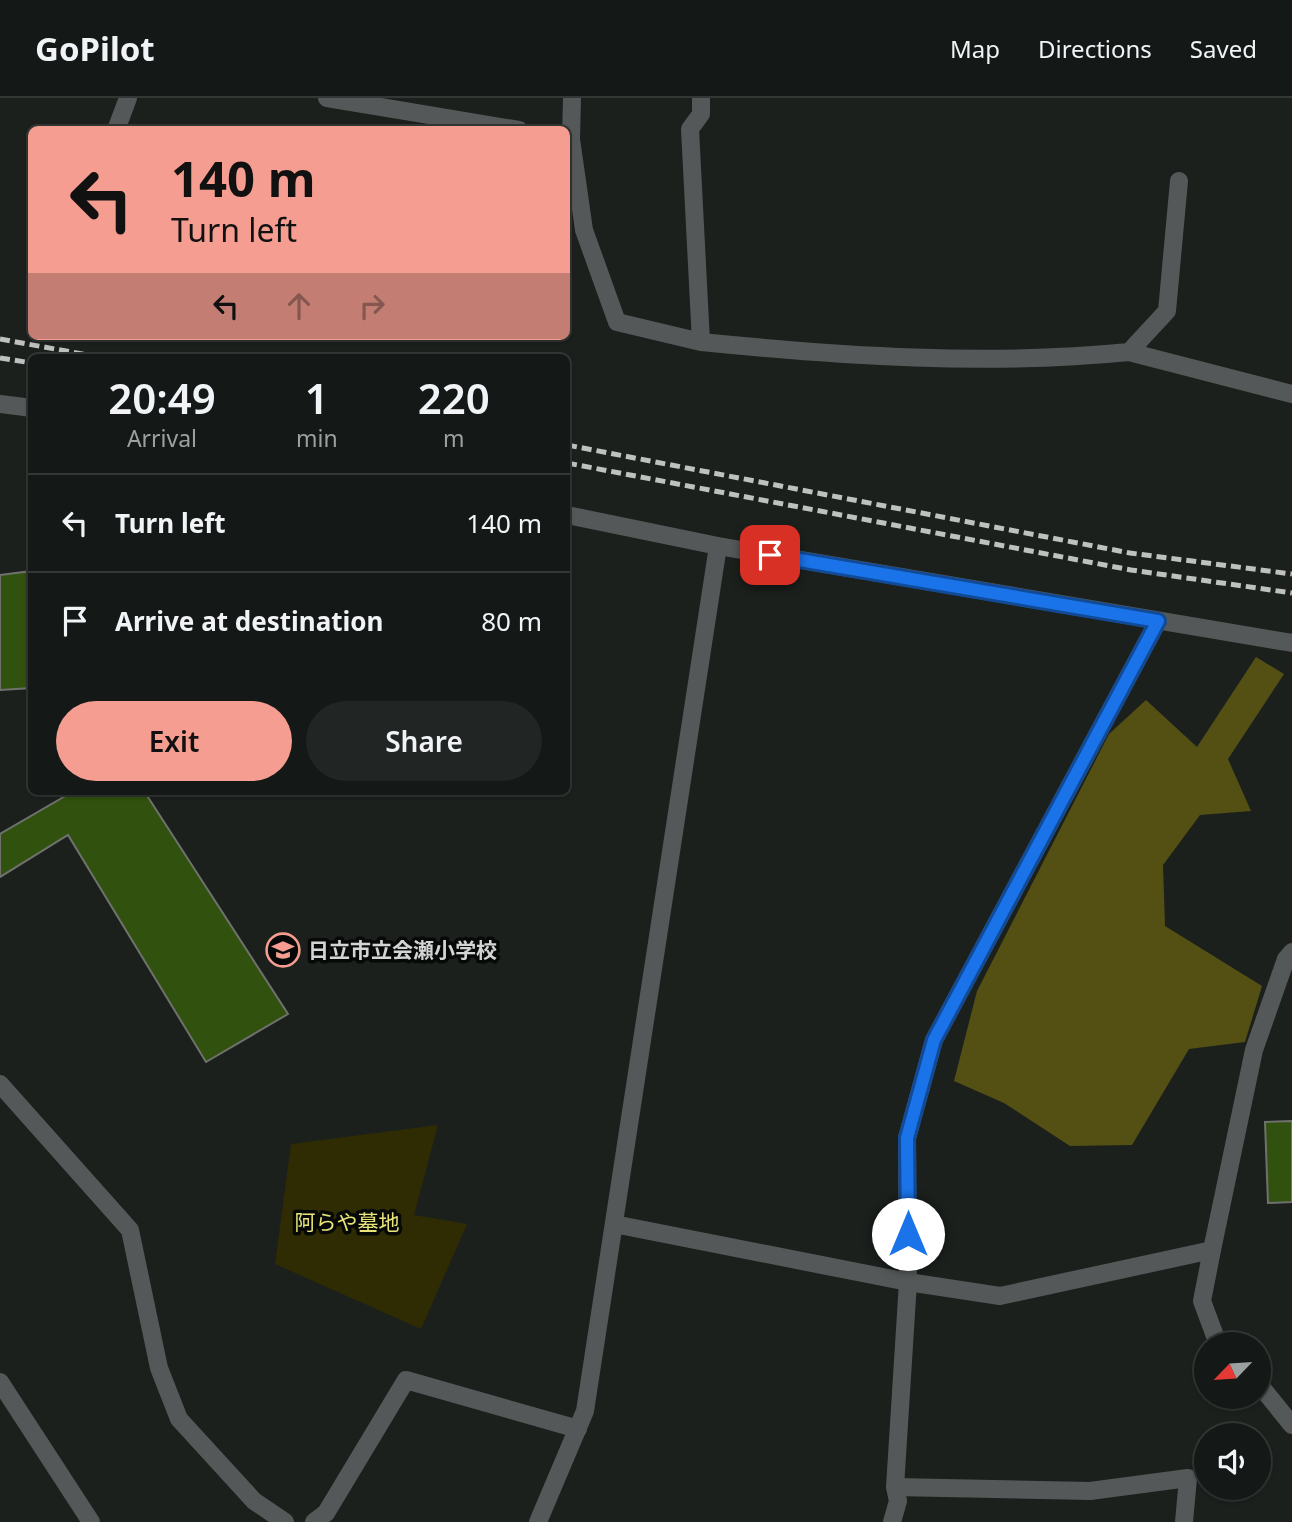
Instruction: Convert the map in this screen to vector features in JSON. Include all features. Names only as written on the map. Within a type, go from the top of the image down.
[{"type":"street","points":[[118,126],[128,98]]},
{"type":"street","points":[[327,98],[495,126]]},
{"type":"street","points":[[570,126],[572,98]]},
{"type":"street","points":[[701,98],[701,114],[690,129],[701,342]]},
{"type":"street","points":[[570,144],[584,230],[617,322],[701,342],[772,349],[1055,359],[1129,352],[1292,394]]},
{"type":"street","points":[[1129,352],[1167,311],[1179,181]]},
{"type":"street","points":[[0,404],[28,408]]},
{"type":"street","points":[[570,516],[718,547],[1292,643]]},
{"type":"street","points":[[538,1522],[585,1411],[718,547]]},
{"type":"street","points":[[892,1522],[898,1501],[895,1487],[908,1282],[907,1138],[934,1040],[1158,621]]},
{"type":"street","points":[[1214,1332],[1202,1301],[1212,1250],[1254,1050],[1286,959],[1292,952]]},
{"type":"street","points":[[0,1084],[130,1230],[159,1368],[179,1419],[254,1501],[285,1522]]},
{"type":"street","points":[[614,1224],[908,1282],[1000,1296],[1212,1250]]},
{"type":"street","points":[[314,1522],[327,1513],[407,1380],[578,1429]]},
{"type":"street","points":[[0,1382],[92,1522]]},
{"type":"street","points":[[1271,1399],[1292,1425]]},
{"type":"street","points":[[895,1487],[1090,1491],[1188,1478],[1184,1522]]},
{"type":"green space","name":"阿らや墓地","points":[[438,1125],[414,1215],[467,1224],[421,1329],[275,1264],[291,1144]]},
{"type":"shaded area","points":[[1256,657],[1284,674],[1228,759],[1251,811],[1200,815],[1163,865],[1165,926],[1262,986],[1245,1042],[1189,1049],[1132,1145],[1070,1146],[1004,1103],[954,1081],[977,991],[1109,734],[1146,700],[1197,747]]},
{"type":"building","points":[[28,572],[28,688],[0,690],[0,575]]},
{"type":"building","points":[[67,795],[147,795],[288,1014],[206,1062],[68,835],[0,877],[0,834]]},
{"type":"building","points":[[1292,1121],[1292,1202],[1268,1203],[1265,1122]]},
{"type":"railway","points":[[0,339],[82,354]]},
{"type":"railway","points":[[0,358],[28,362]]},
{"type":"railway","points":[[570,446],[1130,553],[1292,574]]},
{"type":"railway","points":[[570,464],[1131,570],[1292,593]]},
{"type":"place","name":"日立市立会瀬小学校","points":[[283,950]]},
{"type":"route","points":[[770,555],[1158,621],[934,1040],[907,1138],[908,1234]]}]
